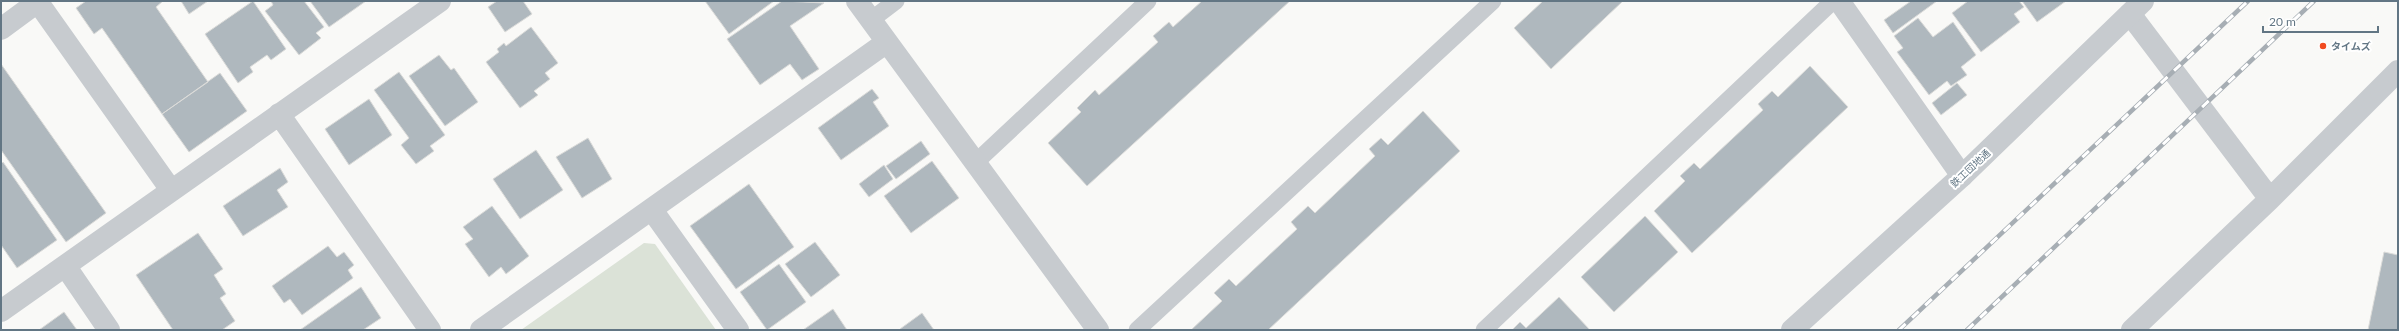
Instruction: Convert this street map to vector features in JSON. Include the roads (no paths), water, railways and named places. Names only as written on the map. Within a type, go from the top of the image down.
[{"type":"street","points":[[1,29],[38,1],[171,190]]},
{"type":"street","points":[[1,311],[66,267],[171,190],[440,1]]},
{"type":"street","points":[[857,1],[1098,330]]},
{"type":"street","points":[[1839,1],[1962,176]]},
{"type":"street","points":[[2138,5],[2270,199]]},
{"type":"street","name":"鉄工団地通","points":[[1792,330],[1962,176],[2138,5]]},
{"type":"street","points":[[481,330],[887,42]]},
{"type":"street","points":[[2132,330],[2270,199],[2398,71]]},
{"type":"street","points":[[279,114],[430,330]]},
{"type":"street","points":[[652,210],[738,330]]},
{"type":"street","points":[[66,267],[109,330]]},
{"type":"lane","points":[[871,20],[896,1]]},
{"type":"lane","points":[[975,163],[1148,1]]},
{"type":"lane","points":[[1137,330],[1493,1]]},
{"type":"lane","points":[[1484,330],[1833,1]]},
{"type":"railway","points":[[1899,330],[2248,1]]},
{"type":"railway","points":[[1967,330],[2314,1]]},
{"type":"place","name":"タイムズ","points":[[2323,46]]}]
